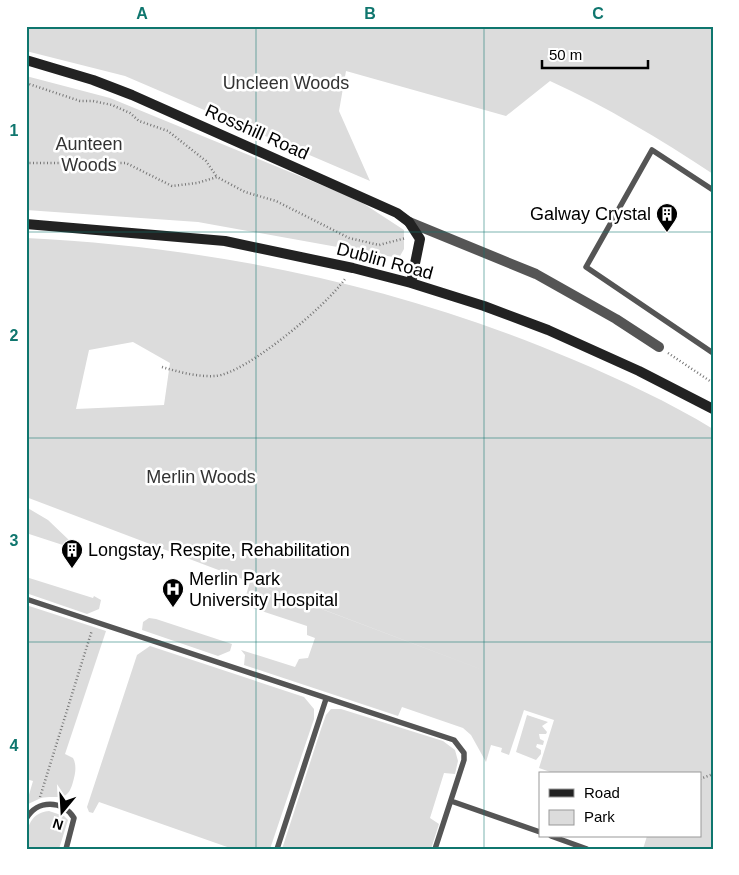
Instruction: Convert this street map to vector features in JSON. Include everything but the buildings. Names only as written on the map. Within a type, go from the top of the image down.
[{"type":"main road","name":"Rosshill Road","points":[[26,60],[93,80],[132,95],[397,213],[408,222],[417,234]]},
{"type":"main road","name":"Dublin Road","points":[[26,224],[225,241],[353,268],[411,283],[484,306],[548,330],[639,371],[713,410]]},
{"type":"main road","points":[[411,283],[420,239],[417,234]]},
{"type":"street","points":[[408,222],[549,281],[616,319],[659,347]]},
{"type":"lane","points":[[713,190],[652,150],[586,267],[713,353]]},
{"type":"lane","points":[[26,599],[454,740],[461,747],[464,753],[464,760],[435,849]]},
{"type":"lane","points":[[277,849],[326,698]]},
{"type":"lane","points":[[451,801],[539,832]]},
{"type":"lane","points":[[26,819],[37,806],[49,804],[70,811],[74,818],[74,828],[66,849]]},
{"type":"lane","points":[[557,838],[587,849]]},
{"type":"path","points":[[26,83],[80,101],[93,100],[112,105],[130,113],[139,121],[168,131],[206,161],[217,177],[245,192],[276,201],[349,238],[379,246],[398,242],[417,234]]},
{"type":"path","points":[[26,163],[126,163],[172,186],[197,183],[217,177]]},
{"type":"path","points":[[162,367],[185,374],[216,376],[238,367],[290,333],[340,286],[353,268]]},
{"type":"path","points":[[659,347],[713,383]]},
{"type":"path","points":[[37,806],[95,622]]},
{"type":"green space","name":"Uncleen Woods","points":[[26,26],[713,26],[713,174],[633,124],[550,81],[506,116],[346,71],[339,111],[370,181],[125,76],[26,51]]},
{"type":"green space","name":"Aunteen Woods","points":[[26,76],[110,98],[358,200],[404,230],[404,249],[400,256],[393,257],[198,222],[26,210]]},
{"type":"green space","name":"Merlin Woods","points":[[26,238],[167,250],[236,261],[374,291],[442,311],[574,360],[662,401],[713,429],[713,849],[643,849],[646,838],[702,838],[702,772],[550,772],[539,768],[554,720],[524,710],[509,755],[501,752],[502,748],[491,745],[486,762],[471,735],[463,728],[402,707],[398,716],[244,665],[245,655],[241,650],[295,667],[299,659],[308,658],[315,638],[307,635],[307,626],[243,605],[250,582],[517,683],[26,497]],"holes":[[[133,342],[170,363],[164,405],[76,409],[89,350]]]},
{"type":"green space","points":[[26,507],[48,520],[71,542],[72,548],[26,533]]},
{"type":"green space","points":[[26,577],[93,598],[94,596],[101,600],[99,609],[87,614],[26,593]]},
{"type":"green space","points":[[26,605],[106,631],[65,754],[73,758],[75,762],[72,786],[69,792],[62,797],[41,798],[26,805],[33,781],[26,779]]},
{"type":"green space","points":[[149,618],[232,644],[230,651],[218,656],[142,630],[143,622]]},
{"type":"green space","points":[[150,646],[304,697],[314,709],[314,719],[270,849],[233,849],[99,802],[93,813],[89,812],[87,807],[137,655]]},
{"type":"green space","points":[[331,709],[341,709],[443,741],[455,750],[458,761],[455,774],[444,773],[430,818],[439,824],[431,849],[282,849],[321,729],[326,715]]},
{"type":"green space","points":[[527,715],[548,722],[542,726],[547,732],[546,734],[539,734],[540,739],[544,741],[543,745],[537,744],[536,747],[541,750],[541,754],[536,760],[516,752]]},
{"type":"green space","points":[[49,811],[64,816],[68,820],[59,849],[26,849],[28,830],[32,819],[42,812]]},
{"type":"place","name":"Galway Crystal","points":[[667,233]]},
{"type":"place","name":"Longstay, Respite, Rehabilitation","points":[[72,569]]},
{"type":"place","name":"Merlin Park University Hospital","points":[[173,608]]}]
